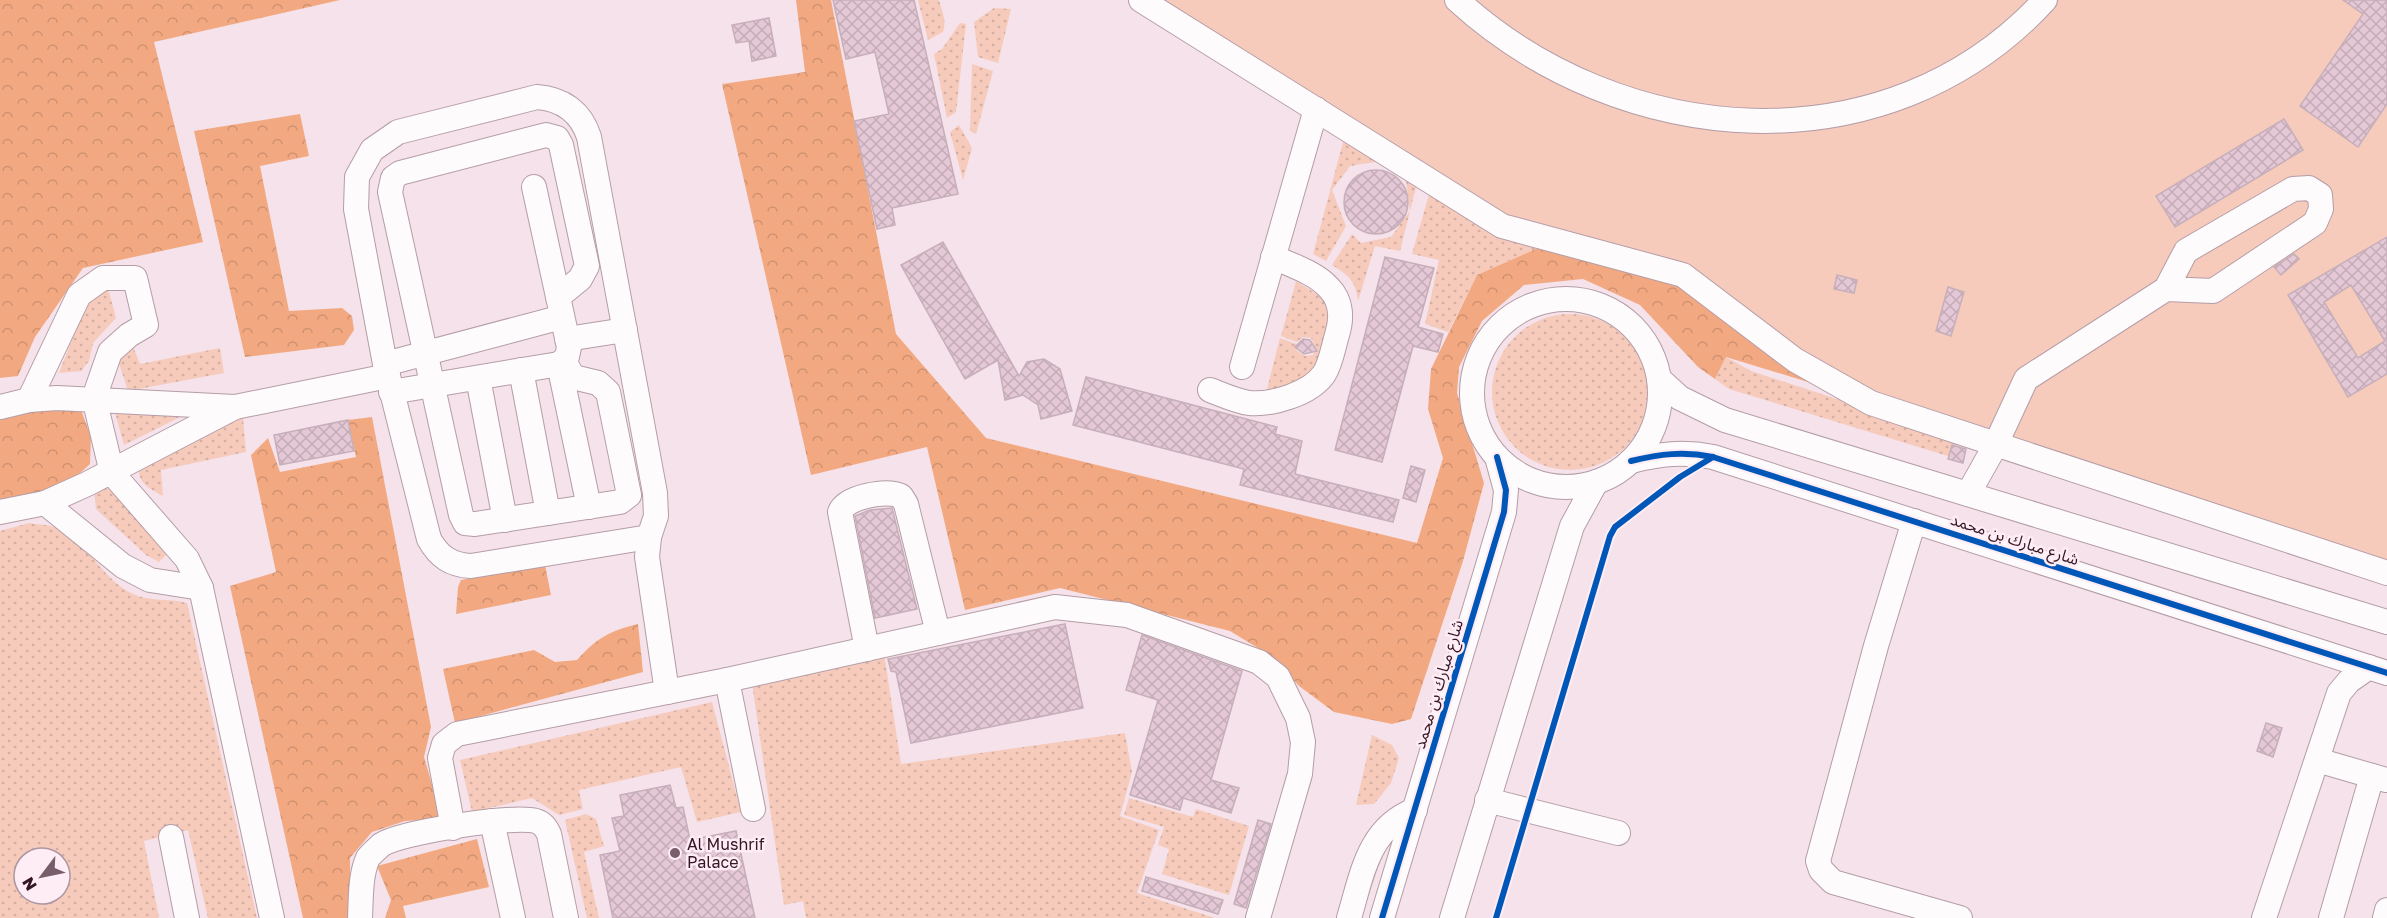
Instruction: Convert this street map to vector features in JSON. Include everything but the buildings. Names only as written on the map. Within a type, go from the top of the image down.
[{"type":"street","points":[[1141,0],[1502,226],[1683,275],[1795,360],[1871,403],[1995,446],[2387,573]]},
{"type":"street","points":[[1470,5],[1529,55],[1558,72],[1623,99],[1691,117],[1759,121],[1827,116],[1917,91],[1987,50],[2046,0]]},
{"type":"street","points":[[649,537],[471,566],[450,562],[434,549],[429,539],[388,377],[356,209],[357,177],[363,163],[384,139],[398,132],[537,98],[566,105],[581,119],[586,128],[656,504],[656,516],[649,537],[647,557],[667,692]]},
{"type":"street","points":[[1242,367],[1316,109]]},
{"type":"street","points":[[0,407],[29,400],[94,399],[235,407],[388,377],[432,385],[521,370],[562,335],[580,279],[587,266],[561,145],[557,138],[546,135],[400,173],[393,178],[390,187],[425,353],[432,385],[462,519],[470,524],[623,501],[630,491],[608,392],[598,383],[573,377],[562,335]]},
{"type":"street","points":[[534,187],[562,335],[590,507]]},
{"type":"street","points":[[1968,494],[1995,446],[2026,379],[2166,289],[2186,251],[2293,189],[2309,188],[2320,195],[2321,209],[2315,223],[2213,291],[2166,289]]},
{"type":"street","points":[[1210,390],[1251,403],[1273,400],[1311,387],[1318,381],[1329,363],[1341,315],[1335,296],[1322,281],[1274,257]]},
{"type":"street","points":[[29,400],[80,295],[103,278],[135,278],[146,325],[129,335],[110,352],[94,399],[112,473],[187,559],[201,588],[272,918]]},
{"type":"street","points":[[1571,298],[1602,306],[1629,323],[1649,348],[1659,379],[1659,409],[1649,437],[1631,461],[1596,482],[1570,487],[1543,484],[1518,474],[1497,457],[1479,430],[1471,399],[1474,367],[1488,338],[1510,316],[1539,302],[1571,298]]},
{"type":"street","points":[[388,377],[425,353],[562,335],[625,330]]},
{"type":"street","points":[[521,370],[548,513]]},
{"type":"street","points":[[478,378],[505,520]]},
{"type":"street","name":"شارع مبارك بن محمد","points":[[1659,379],[1680,398],[1725,420],[2387,622]]},
{"type":"street","points":[[0,512],[45,503],[112,473],[235,407]]},
{"type":"street","name":"شارع مبارك بن محمد","points":[[1631,461],[1659,454],[1687,452],[1713,457],[2378,670]]},
{"type":"street","name":"شارع مبارك بن محمد","points":[[1382,918],[1504,512],[1506,490],[1497,457]]},
{"type":"street","points":[[1452,918],[1572,526],[1596,482]]},
{"type":"street","points":[[867,649],[840,512],[851,501],[886,493],[901,496],[906,504],[938,633]]},
{"type":"street","points":[[45,503],[123,566],[150,580],[201,588]]},
{"type":"street","points":[[1914,520],[1818,852],[1818,861],[1821,870],[1833,882],[1960,918]]},
{"type":"street","points":[[453,828],[440,758],[444,744],[457,734],[727,680],[1055,607],[1089,609],[1127,615],[1259,662],[1278,677],[1298,718],[1304,742],[1300,774],[1258,918]]},
{"type":"street","points":[[2323,652],[2333,668],[2339,693]]},
{"type":"street","points":[[2264,918],[2339,693],[2349,681],[2378,670]]},
{"type":"street","points":[[727,680],[753,808]]},
{"type":"street","points":[[2317,760],[2379,778],[2331,918]]},
{"type":"street","points":[[1487,800],[1618,833]]},
{"type":"street","points":[[1349,918],[1375,841],[1392,821],[1414,810]]},
{"type":"street","points":[[492,821],[513,918]]},
{"type":"street","points":[[360,918],[362,888],[368,858],[382,845],[492,821],[534,821],[544,826],[549,834],[566,918]]},
{"type":"street","points":[[171,837],[187,918]]},
{"type":"street","points":[[2385,918],[2387,910]]},
{"type":"shaded area","points":[[918,0],[939,0],[944,16],[943,32],[928,40]]},
{"type":"shaded area","points":[[1154,0],[2387,0],[2387,571],[1828,390],[1662,270],[1577,245],[1478,203]]},
{"type":"shaded area","points":[[994,8],[1011,9],[998,63],[978,57],[974,22]]},
{"type":"shaded area","points":[[960,23],[966,24],[956,112],[947,118],[934,54],[942,49]]},
{"type":"shaded area","points":[[972,64],[993,71],[976,134],[970,131]]},
{"type":"shaded area","points":[[959,125],[972,148],[963,180],[950,132]]},
{"type":"shaded area","points":[[1345,135],[1417,183],[1410,211],[1406,181],[1381,161],[1350,166],[1332,190],[1346,226],[1326,261],[1313,254]]},
{"type":"shaded area","points":[[1430,191],[1547,244],[1477,275],[1448,332],[1425,324],[1439,260],[1412,254]]},
{"type":"shaded area","points":[[1410,211],[1400,251],[1375,246],[1358,301],[1350,279],[1332,265],[1352,234],[1361,243],[1391,237]]},
{"type":"shaded area","points":[[1296,281],[1326,300],[1332,314],[1318,373],[1265,397],[1280,338],[1296,344],[1297,351],[1305,356],[1313,355],[1316,348],[1311,338],[1303,337],[1297,342],[1281,336]]},
{"type":"shaded area","points":[[108,288],[116,318],[93,343],[89,361],[81,371],[59,373],[87,301]]},
{"type":"shaded area","points":[[1570,314],[1600,320],[1625,337],[1642,362],[1648,392],[1642,422],[1625,447],[1600,464],[1570,470],[1540,464],[1515,447],[1498,422],[1492,392],[1498,362],[1515,337],[1540,320]]},
{"type":"shaded area","points":[[136,340],[134,349],[140,364],[220,348],[224,373],[128,391],[117,357]]},
{"type":"shaded area","points":[[1726,357],[1751,371],[1960,439],[1951,457],[1729,389],[1715,379]]},
{"type":"shaded area","points":[[114,409],[192,411],[124,445]]},
{"type":"shaded area","points":[[243,418],[246,452],[161,470],[163,496],[141,480],[139,464]]},
{"type":"shaded area","points":[[106,487],[149,516],[167,554],[159,562],[146,555],[96,509],[94,490]]},
{"type":"shaded area","points":[[29,523],[53,527],[67,534],[112,579],[133,594],[146,598],[187,603],[257,918],[208,918],[188,830],[144,841],[159,918],[0,918],[0,531]]},
{"type":"shaded area","points":[[884,653],[901,764],[1125,733],[1132,772],[1120,816],[1159,830],[1137,893],[1215,918],[806,918],[803,901],[784,905],[752,683]]},
{"type":"shaded area","points":[[712,702],[741,812],[697,822],[681,767],[579,790],[583,809],[559,815],[532,798],[472,812],[460,760]]},
{"type":"shaded area","points":[[1372,735],[1392,745],[1399,758],[1391,783],[1374,804],[1356,805]]},
{"type":"shaded area","points":[[1129,798],[1193,817],[1196,809],[1249,826],[1229,895],[1162,874],[1169,849],[1158,845],[1164,827],[1124,815]]},
{"type":"shaded area","points":[[586,814],[596,819],[604,846],[584,852],[599,918],[587,918],[565,820]]},
{"type":"green space","points":[[0,0],[340,0],[154,42],[203,242],[83,268],[35,337],[18,376],[0,378]]},
{"type":"green space","points":[[796,0],[831,0],[896,334],[986,438],[1417,543],[1443,458],[1428,409],[1431,369],[1477,275],[1547,244],[1666,276],[1808,382],[1726,357],[1715,379],[1698,367],[1640,305],[1583,279],[1524,285],[1482,321],[1459,367],[1457,393],[1484,483],[1463,561],[1411,719],[1392,724],[1334,712],[1299,686],[1271,656],[1230,631],[1060,588],[965,610],[927,447],[811,475],[722,84],[805,72]]},
{"type":"green space","points":[[300,114],[309,156],[260,166],[289,311],[342,308],[352,316],[354,330],[344,345],[245,357],[194,131]]},
{"type":"green space","points":[[54,405],[81,410],[91,437],[90,464],[59,486],[38,494],[0,502],[0,415]]},
{"type":"green space","points":[[372,417],[431,727],[424,757],[442,819],[405,821],[372,832],[350,858],[350,918],[303,918],[230,586],[276,572],[251,455],[268,438],[280,472],[356,457],[348,420]]},
{"type":"green space","points":[[545,565],[551,595],[456,614],[458,587],[461,580]]},
{"type":"green space","points":[[638,624],[643,672],[455,723],[443,669],[534,650],[555,662],[577,660],[604,636]]},
{"type":"green space","points":[[477,839],[489,887],[403,906],[406,918],[385,918],[391,900],[377,866]]},
{"type":"cycle path","points":[[1631,461],[1672,454],[1713,457],[2387,673]]},
{"type":"cycle path","points":[[1382,918],[1504,512],[1506,490],[1497,457]]},
{"type":"cycle path","points":[[1496,918],[1610,536],[1615,527],[1680,477],[1713,457]]},
{"type":"place","name":"Al Mushrif Palace","points":[[675,853]]}]
